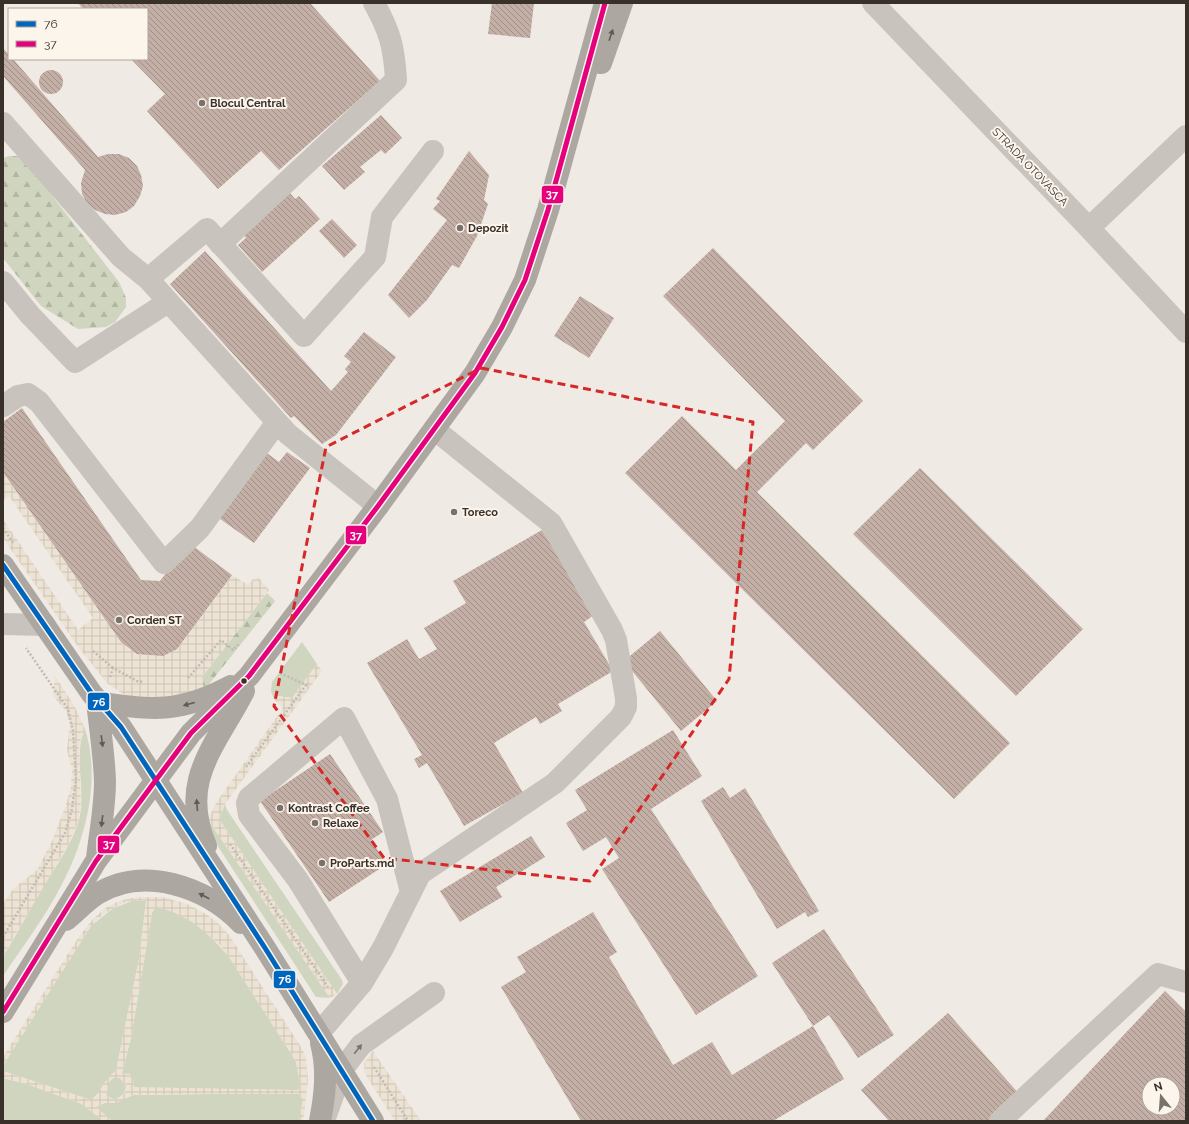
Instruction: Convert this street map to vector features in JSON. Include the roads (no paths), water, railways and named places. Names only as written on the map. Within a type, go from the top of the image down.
[{"type":"main road","points":[[3,1012],[50,933],[96,861],[191,733],[255,668],[378,506],[475,374],[502,327],[525,280],[548,210],[605,3]]},
{"type":"main road","points":[[565,149],[597,77],[622,3]]},
{"type":"main road","points":[[3,565],[45,625],[102,692],[121,727],[266,948],[373,1121]]},
{"type":"main road","points":[[102,692],[139,708],[155,709],[178,707],[209,698],[255,668]]},
{"type":"main road","points":[[222,882],[200,831],[196,802],[198,779],[204,761],[255,668]]},
{"type":"main road","points":[[96,861],[102,819],[105,782],[102,692]]},
{"type":"main road","points":[[50,933],[98,894],[131,882],[148,880],[184,887],[217,903],[235,917],[266,948]]},
{"type":"main road","points":[[319,1033],[325,1058],[325,1093],[321,1121]]},
{"type":"street","points":[[220,244],[396,80],[394,57],[389,33],[374,3]]},
{"type":"street","name":"STRADA OTOVASCA","points":[[873,3],[1089,228],[1186,332]]},
{"type":"street","points":[[3,123],[121,257],[148,279],[288,434],[378,506]]},
{"type":"street","points":[[1089,228],[1186,136]]},
{"type":"street","points":[[148,279],[206,229],[304,336],[375,257],[382,217],[433,151]]},
{"type":"street","points":[[3,282],[30,315],[75,362],[168,302]]},
{"type":"street","points":[[3,406],[18,396],[28,394],[39,402],[164,563],[200,528],[277,422]]},
{"type":"street","points":[[319,1033],[362,983],[383,948],[420,874],[555,783],[621,717],[626,702],[616,640],[612,630],[551,523],[434,428]]},
{"type":"street","points":[[7,624],[45,625]]},
{"type":"street","points":[[362,983],[298,880],[249,815],[247,803],[249,798],[344,718],[387,799],[411,892]]},
{"type":"street","points":[[1000,1121],[1158,974],[1186,982]]},
{"type":"street","points":[[321,1121],[342,1070],[361,1045],[434,993]]},
{"type":"place","name":"Blocul Central","points":[[202,103]]},
{"type":"place","name":"Depozit","points":[[460,228]]},
{"type":"place","name":"Toreco","points":[[454,512]]},
{"type":"place","name":"Corden ST","points":[[119,620]]},
{"type":"place","name":"Kontrast Coffee","points":[[280,808]]},
{"type":"place","name":"Relaxe","points":[[315,823]]},
{"type":"place","name":"ProParts.md","points":[[322,863]]}]
